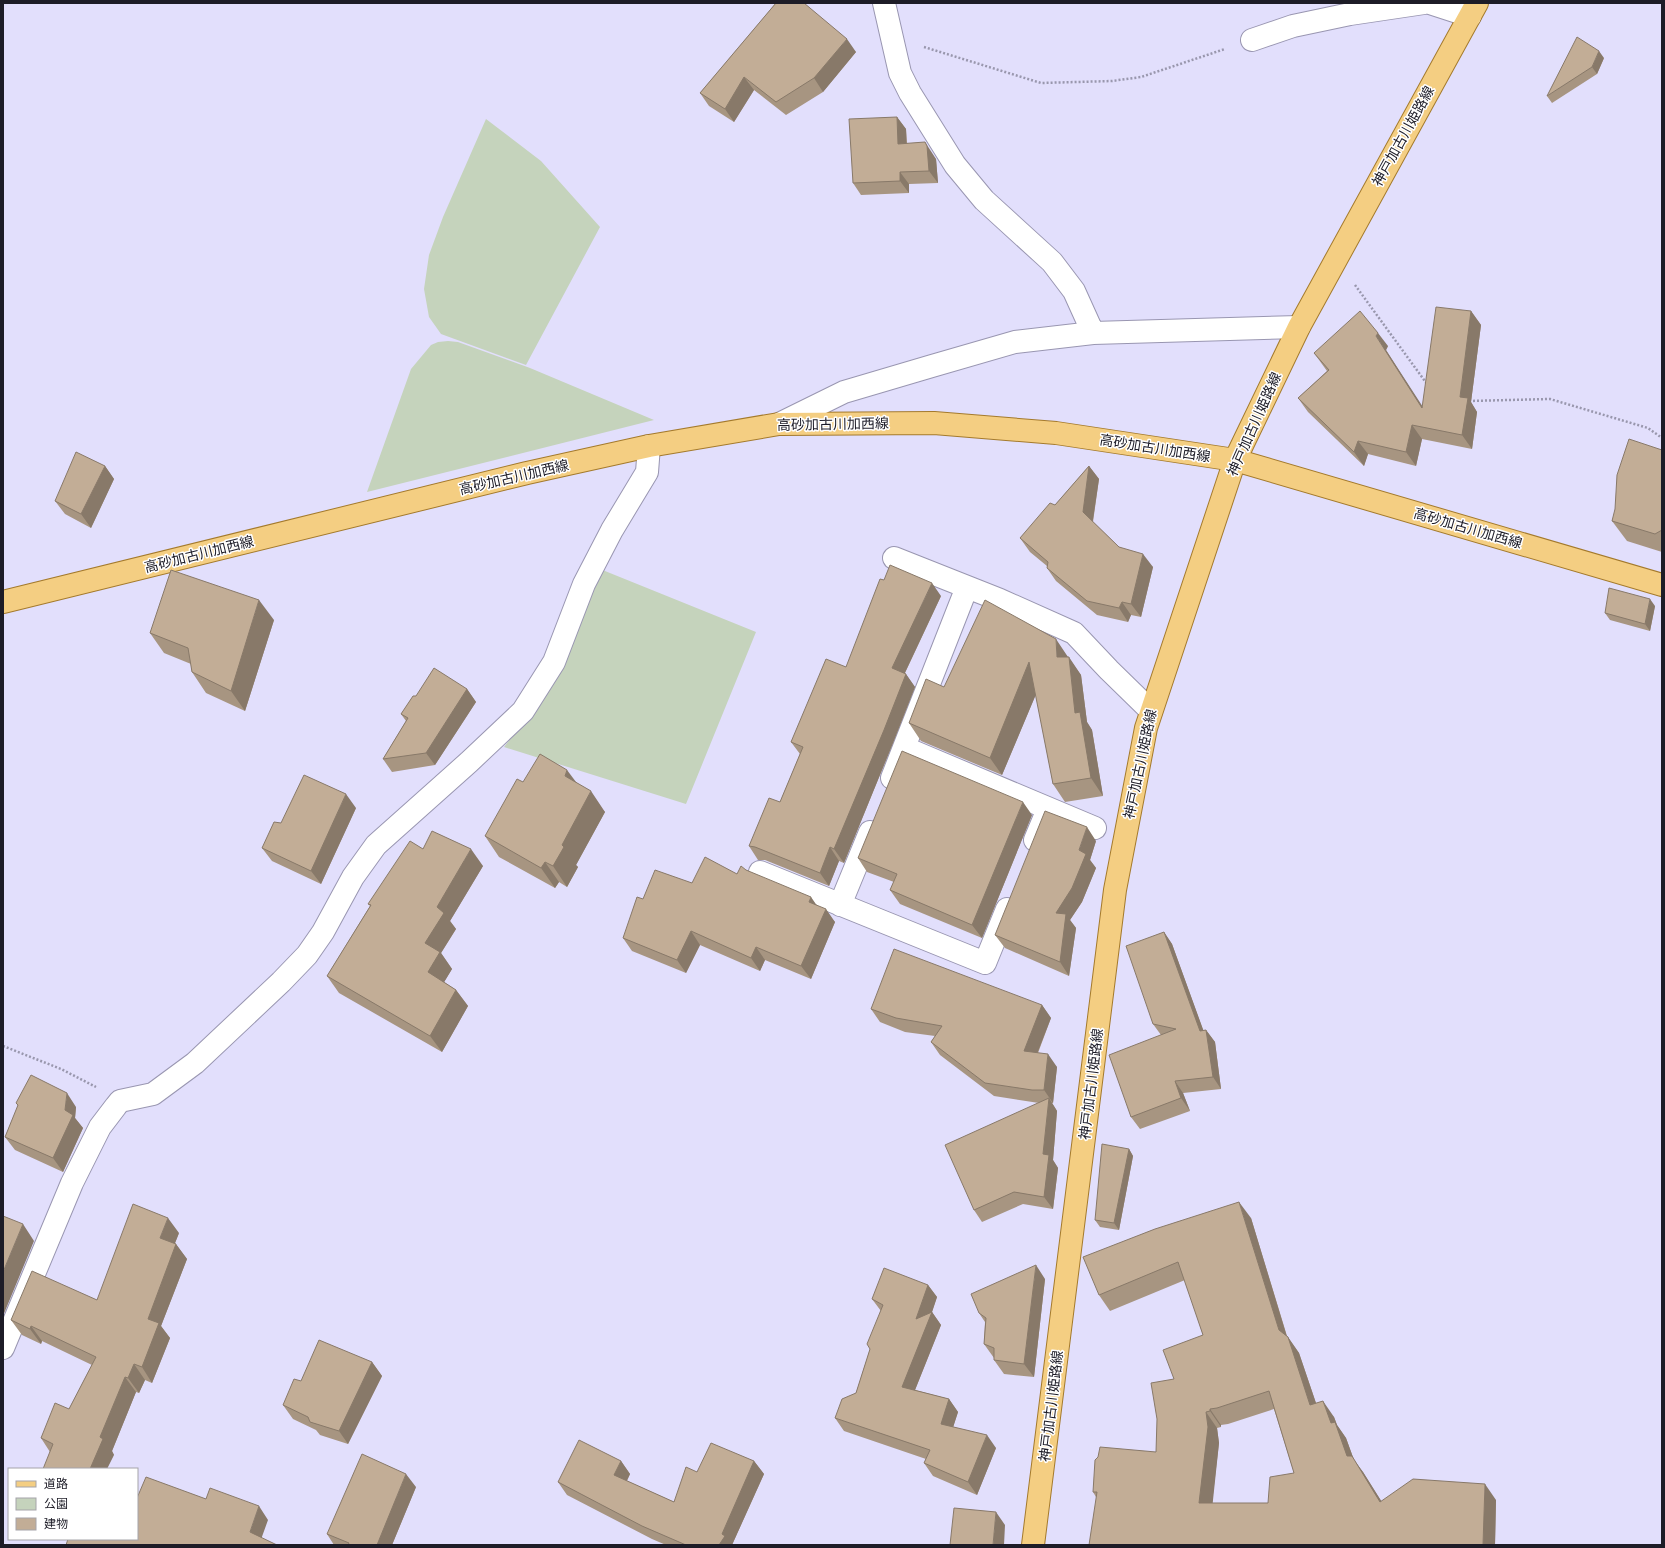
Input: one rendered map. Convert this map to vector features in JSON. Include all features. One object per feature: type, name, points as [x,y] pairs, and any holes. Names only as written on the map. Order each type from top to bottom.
[{"type":"main road","name":"神戸加古川姫路線","points":[[1033,1545],[1115,890],[1146,728],[1235,460],[1299,327],[1473,10]]},
{"type":"main road","name":"高砂加古川加西線","points":[[3,602],[520,475],[649,446],[779,424],[934,423],[1056,433],[1235,460],[1662,585]]},
{"type":"street","points":[[1252,40],[1293,26],[1350,14],[1424,3]]},
{"type":"street","points":[[1430,3],[1473,10]]},
{"type":"street","points":[[886,14],[900,73],[910,93],[955,165],[984,200],[1052,262],[1074,291],[1093,333]]},
{"type":"street","points":[[779,424],[844,392],[1015,342],[1093,333],[1299,327]]},
{"type":"street","points":[[3,1348],[72,1183],[100,1127],[120,1101],[153,1094],[195,1063],[281,982],[307,955],[323,932],[353,877],[376,845],[469,762],[523,711],[554,662],[584,584],[612,530],[647,472],[649,446]]},
{"type":"street","points":[[894,558],[1000,600],[1074,633],[1151,711]]},
{"type":"street","points":[[840,905],[905,748],[967,588]]},
{"type":"street","points":[[905,748],[1095,828]]},
{"type":"street","points":[[1027,860],[1048,809]]},
{"type":"street","points":[[760,872],[984,963],[1015,889]]},
{"type":"path","points":[[886,14],[908,42],[1041,82],[1112,81],[1141,77],[1252,40]]},
{"type":"path","points":[[1336,259],[1428,385]]},
{"type":"path","points":[[1462,401],[1550,399],[1648,428],[1662,438]]},
{"type":"path","points":[[3,1046],[61,1069],[96,1087],[107,1095],[116,1106]]},
{"type":"green space","points":[[486,119],[541,161],[600,227],[526,365],[441,334],[429,317],[424,289],[429,255],[443,217]]},
{"type":"green space","points":[[438,342],[458,342],[530,368],[654,420],[367,492],[411,369],[431,345]]},
{"type":"green space","points":[[600,569],[756,632],[686,804],[504,747],[538,702]]},
{"type":"building","points":[[776,3],[804,3],[847,39],[814,78],[776,102],[744,77],[725,109],[700,93]]},
{"type":"building","points":[[1577,37],[1599,51],[1592,67],[1547,96]]},
{"type":"building","points":[[897,117],[898,144],[925,142],[927,146],[929,171],[900,172],[900,181],[853,183],[849,119]]},
{"type":"building","points":[[1436,307],[1471,311],[1460,397],[1468,398],[1462,435],[1412,425],[1406,452],[1358,441],[1354,452],[1298,398],[1329,370],[1314,353],[1360,311],[1378,333],[1376,336],[1422,408]]},
{"type":"building","points":[[1629,439],[1662,450],[1662,530],[1655,534],[1612,521],[1615,509],[1617,475]]},
{"type":"building","points":[[76,452],[105,466],[81,514],[55,501]]},
{"type":"building","points":[[1089,466],[1083,512],[1119,547],[1143,554],[1131,604],[1122,602],[1119,608],[1087,601],[1047,568],[1048,562],[1020,538],[1050,503],[1055,505]]},
{"type":"building","points":[[890,565],[932,583],[892,668],[906,674],[834,849],[830,847],[820,873],[749,846],[769,798],[780,802],[803,747],[791,742],[826,659],[846,667],[880,579],[884,580]]},
{"type":"building","points":[[171,570],[259,600],[231,691],[192,672],[188,648],[150,633]]},
{"type":"building","points":[[1609,588],[1650,599],[1645,624],[1605,613]]},
{"type":"building","points":[[985,600],[1056,639],[1057,657],[1069,657],[1075,713],[1080,712],[1091,778],[1053,784],[1029,662],[990,758],[909,723],[926,679],[944,687]]},
{"type":"building","points":[[434,668],[467,689],[426,753],[383,759],[408,718],[401,714],[413,696],[416,696]]},
{"type":"building","points":[[902,751],[1023,802],[972,925],[890,890],[897,874],[858,858]]},
{"type":"building","points":[[540,754],[567,770],[565,776],[591,791],[562,845],[564,847],[553,866],[545,862],[541,868],[485,836],[517,779],[523,782]]},
{"type":"building","points":[[304,775],[346,794],[311,871],[262,848],[274,822],[281,823]]},
{"type":"building","points":[[1045,811],[1087,827],[1079,850],[1086,854],[1072,888],[1056,913],[1066,914],[1060,962],[995,935]]},
{"type":"building","points":[[432,831],[471,849],[437,907],[444,913],[425,943],[440,952],[428,972],[456,990],[430,1036],[327,976],[371,905],[368,904],[410,841],[423,849]]},
{"type":"building","points":[[705,857],[737,874],[741,866],[746,870],[811,897],[809,902],[826,909],[801,966],[756,947],[751,958],[691,931],[677,960],[623,938],[637,897],[643,899],[655,870],[692,883]]},
{"type":"building","points":[[1164,932],[1200,1031],[1206,1030],[1213,1077],[1175,1081],[1181,1098],[1131,1117],[1109,1055],[1176,1029],[1153,1024],[1126,946]]},
{"type":"building","points":[[894,949],[1042,1005],[1024,1051],[1048,1054],[1044,1090],[1032,1090],[985,1083],[931,1042],[942,1026],[896,1018],[871,1009]]},
{"type":"building","points":[[31,1075],[67,1093],[65,1110],[73,1115],[53,1158],[5,1137],[18,1105],[16,1103]]},
{"type":"building","points":[[1049,1098],[1043,1154],[1049,1155],[1044,1197],[1014,1192],[974,1210],[945,1145]]},
{"type":"building","points":[[1102,1144],[1129,1149],[1114,1223],[1095,1220]]},
{"type":"building","points":[[1239,1202],[1279,1330],[1288,1337],[1310,1405],[1323,1401],[1331,1423],[1335,1422],[1347,1456],[1352,1456],[1380,1502],[1413,1479],[1485,1484],[1483,1545],[1089,1545],[1097,1492],[1093,1492],[1095,1460],[1098,1457],[1100,1447],[1156,1452],[1157,1419],[1151,1383],[1174,1379],[1163,1350],[1203,1335],[1178,1262],[1099,1295],[1083,1257],[1155,1229]],"holes":[[[1269,1391],[1294,1473],[1270,1477],[1268,1503],[1199,1503],[1208,1427],[1206,1412],[1210,1411],[1210,1409]]]},
{"type":"building","points":[[133,1204],[168,1218],[160,1238],[176,1244],[148,1319],[159,1323],[142,1367],[134,1364],[128,1378],[125,1377],[100,1437],[103,1439],[90,1468],[43,1468],[53,1444],[41,1438],[55,1403],[69,1409],[96,1357],[31,1326],[30,1329],[11,1320],[32,1271],[97,1300]]},
{"type":"building","points":[[3,1216],[23,1224],[3,1272]]},
{"type":"building","points":[[1036,1265],[1024,1364],[994,1360],[994,1348],[984,1344],[986,1318],[979,1313],[971,1294]]},
{"type":"building","points":[[884,1268],[928,1285],[916,1319],[932,1312],[902,1387],[949,1399],[941,1424],[987,1435],[968,1482],[924,1463],[930,1450],[835,1418],[842,1399],[856,1393],[870,1349],[867,1344],[883,1305],[872,1299]]},
{"type":"building","points":[[319,1340],[372,1362],[339,1431],[310,1422],[308,1417],[283,1405],[294,1379],[301,1381]]},
{"type":"building","points":[[579,1440],[621,1461],[614,1475],[674,1502],[686,1467],[697,1472],[711,1443],[754,1461],[722,1534],[725,1536],[719,1545],[686,1545],[642,1526],[558,1482]]},
{"type":"building","points":[[362,1454],[406,1474],[377,1545],[348,1545],[349,1543],[327,1534]]},
{"type":"building","points":[[146,1477],[206,1499],[210,1488],[259,1506],[250,1532],[277,1545],[66,1545],[68,1540],[138,1540],[138,1496]]},
{"type":"building","points":[[954,1508],[996,1512],[993,1545],[950,1545]]}]
